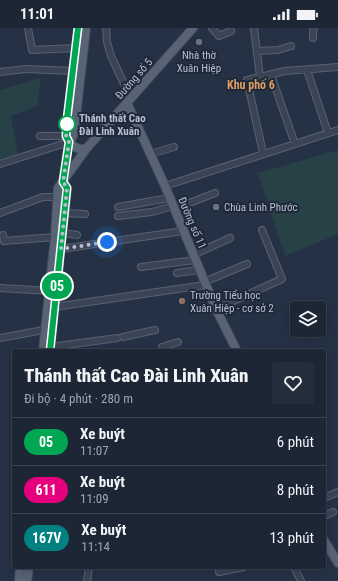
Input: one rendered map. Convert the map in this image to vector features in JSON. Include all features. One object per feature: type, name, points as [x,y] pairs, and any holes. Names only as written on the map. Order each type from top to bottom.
[{"type":"main road","points":[[51,349],[49,329],[49,290],[55,237],[57,197],[58,188],[63,182],[78,28]]},
{"type":"main road","points":[[68,139],[74,134],[86,28]]},
{"type":"main road","name":"Đường số 5","points":[[63,182],[86,149],[193,28]]},
{"type":"main road","name":"Đường số 11","points":[[129,101],[199,270],[216,309],[237,349]]},
{"type":"main road","points":[[68,139],[76,148],[86,149]]},
{"type":"main road","points":[[44,349],[54,307],[63,233],[67,188],[63,182]]},
{"type":"main road","points":[[326,543],[338,563]]},
{"type":"main road","points":[[19,581],[20,569]]},
{"type":"main road","points":[[27,581],[29,569]]},
{"type":"street","points":[[28,28],[32,50],[76,48]]},
{"type":"street","points":[[106,28],[106,42],[129,101]]},
{"type":"street","points":[[212,28],[219,36],[231,31]]},
{"type":"street","points":[[254,28],[260,77]]},
{"type":"street","points":[[313,38],[312,32],[314,28]]},
{"type":"street","points":[[257,51],[278,50],[291,46]]},
{"type":"street","points":[[263,153],[247,80],[285,71],[338,67]]},
{"type":"street","points":[[0,72],[26,69],[73,71]]},
{"type":"street","points":[[307,70],[328,133]]},
{"type":"street","points":[[271,75],[295,144]]},
{"type":"street","points":[[164,186],[338,130]]},
{"type":"street","points":[[40,136],[68,139]]},
{"type":"street","points":[[0,164],[68,139]]},
{"type":"street","points":[[150,154],[174,147]]},
{"type":"street","points":[[118,216],[174,208],[215,193]]},
{"type":"street","points":[[0,213],[43,197],[57,197]]},
{"type":"street","points":[[118,207],[169,198]]},
{"type":"street","points":[[64,213],[85,214]]},
{"type":"street","points":[[216,309],[282,279],[262,230]]},
{"type":"street","points":[[61,249],[183,231]]},
{"type":"street","points":[[63,233],[77,235]]},
{"type":"street","points":[[2,240],[55,237]]},
{"type":"street","points":[[141,267],[194,258],[230,238]]},
{"type":"street","points":[[54,307],[205,283],[247,264]]},
{"type":"street","points":[[177,273],[199,270]]},
{"type":"street","points":[[0,288],[49,290]]},
{"type":"street","points":[[0,338],[49,329]]},
{"type":"street","points":[[51,349],[98,342],[156,330]]},
{"type":"street","points":[[163,349],[162,347],[178,342]]},
{"type":"street","points":[[326,497],[338,492]]},
{"type":"street","points":[[326,515],[333,512]]},
{"type":"street","points":[[87,581],[89,569]]},
{"type":"street","points":[[219,572],[234,569]]},
{"type":"street","points":[[295,569],[298,580]]},
{"type":"green space","points":[[41,78],[37,106],[11,116],[18,155],[0,161],[0,90]]},
{"type":"green space","points":[[338,150],[338,234],[285,256],[258,173]]},
{"type":"bus line","name":"05","points":[[50,349],[67,188],[63,182],[69,142],[66,136],[67,119],[78,28]]},
{"type":"place","name":"Nhà thờ Xuân Hiệp","points":[[199,42]]},
{"type":"place","name":"Thánh thất Cao Đài Linh Xuân","points":[[67,124]]},
{"type":"place","name":"Chùa Linh Phước","points":[[216,207]]},
{"type":"place","name":"Trường Tiểu học Xuân Hiệp - cơ sở 2","points":[[182,301]]},
{"type":"district","name":"Khu phố 6","points":[[251,85]]},
{"type":"route","points":[[67,124],[67,119],[66,136],[69,142],[63,182],[67,188],[61,249],[107,242]]}]
